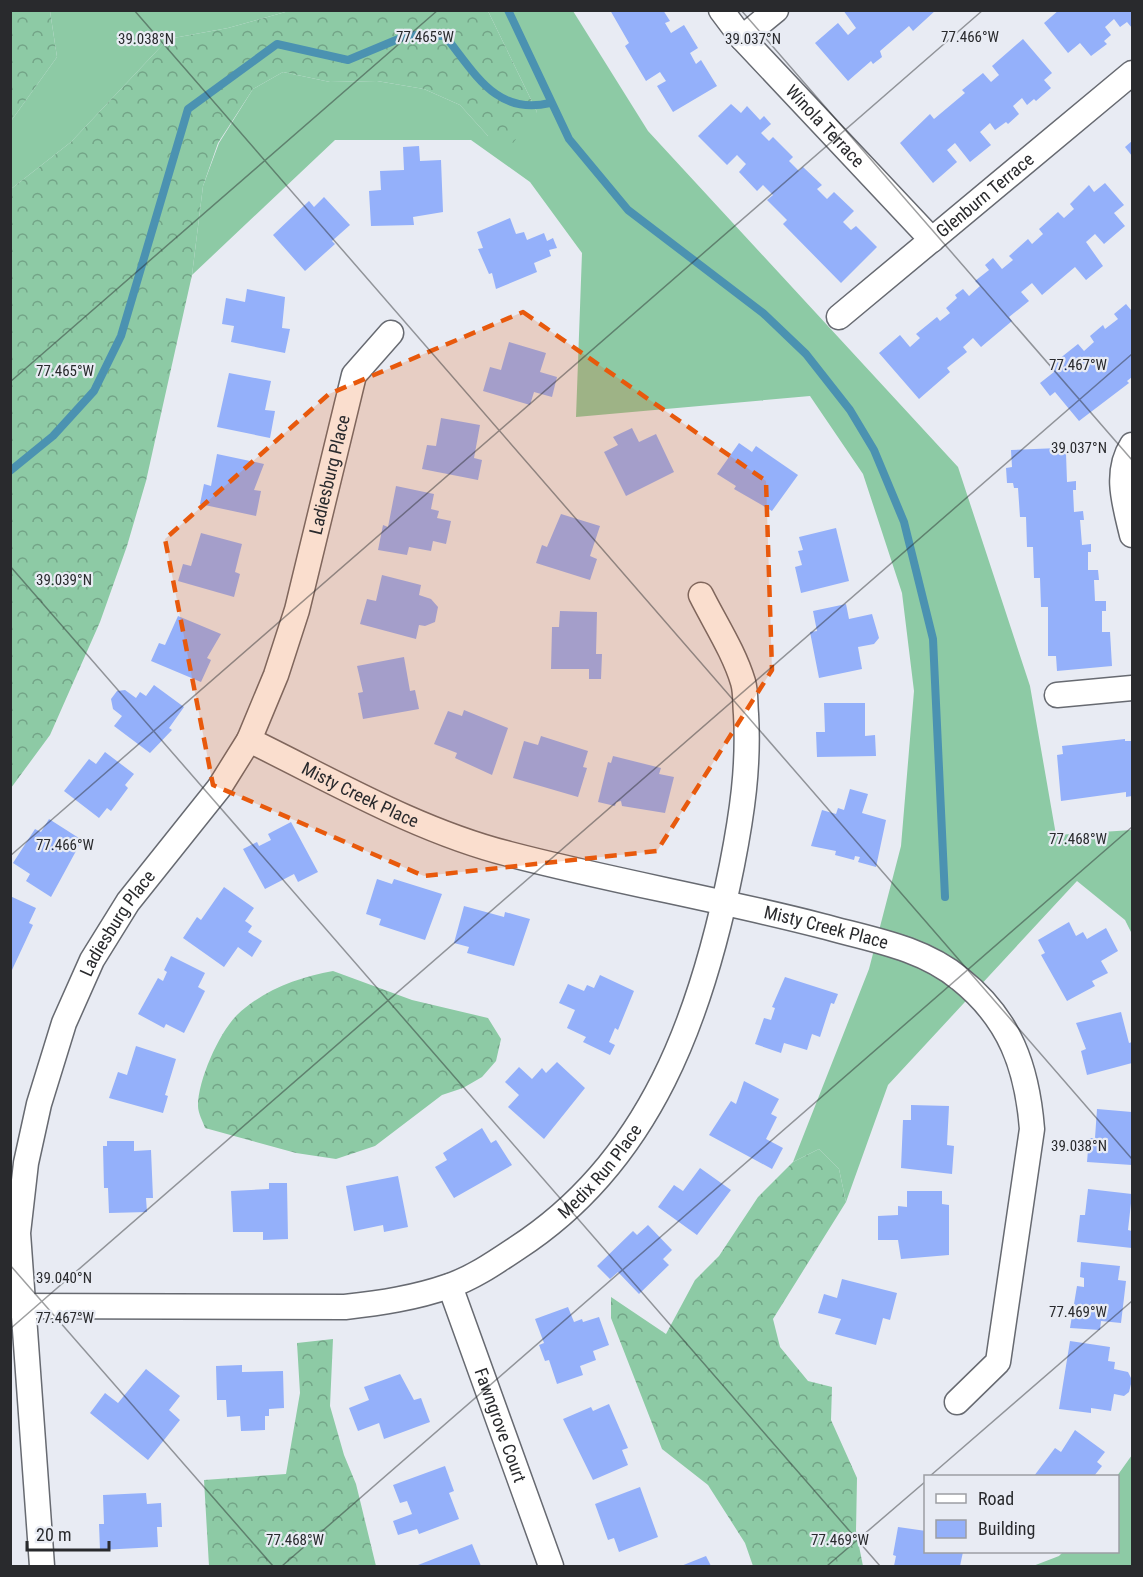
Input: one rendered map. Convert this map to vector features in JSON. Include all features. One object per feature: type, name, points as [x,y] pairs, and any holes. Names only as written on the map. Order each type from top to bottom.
[{"type":"street","name":"Winola Terrace","points":[[721,10],[742,38],[932,240]]},
{"type":"street","points":[[742,38],[776,10]]},
{"type":"street","name":"Glenburn Terrace","points":[[840,317],[1132,73]]},
{"type":"street","name":"Ladiesburg Place","points":[[42,1566],[17,1306],[18,1233],[27,1163],[39,1104],[64,1023],[92,960],[128,902],[219,788],[249,740],[276,675],[297,610],[354,375],[391,333]]},
{"type":"street","points":[[1132,445],[1122,471],[1122,493],[1132,535]]},
{"type":"street","name":"Medix Run Place","points":[[17,1306],[345,1307],[395,1301],[450,1286],[494,1263],[537,1235],[575,1202],[625,1146],[653,1105],[676,1059],[696,1005],[725,901],[745,797],[748,748],[743,683],[701,595]]},
{"type":"street","points":[[1057,695],[1132,688]]},
{"type":"street","name":"Misty Creek Place","points":[[249,740],[436,830],[507,854],[725,901],[896,946],[929,959],[959,978],[986,1002],[1005,1029],[1021,1061],[1029,1092],[1032,1129],[998,1362],[957,1402]]},
{"type":"street","name":"Fawngrove Court","points":[[450,1286],[551,1566]]},
{"type":"highlighted area","points":[[523,312],[766,481],[772,670],[657,851],[424,876],[213,785],[165,539],[329,394]]},
{"type":"green space","points":[[11,10],[50,11],[57,57],[11,121]]},
{"type":"green space","points":[[50,11],[289,11],[228,28],[168,39],[71,142],[11,189],[11,121],[57,57]]},
{"type":"green space","points":[[289,11],[488,11],[537,112],[513,143],[488,136],[460,105],[424,89],[377,81],[330,82],[283,72],[253,89],[218,143],[203,186],[192,275],[146,481],[127,546],[100,622],[50,735],[11,788],[11,189],[71,142],[168,39],[228,28]]},
{"type":"green space","points":[[488,11],[573,11],[648,131],[958,467],[1030,686],[1056,835],[1132,830],[1132,934],[1125,920],[1077,881],[888,1085],[846,1202],[839,1169],[819,1149],[793,1162],[869,969],[901,846],[914,691],[902,593],[863,474],[810,396],[576,417],[582,253],[530,182],[471,140],[335,140],[192,275],[203,186],[219,143],[253,89],[283,72],[330,82],[377,81],[424,89],[460,105],[488,136],[537,112]]},
{"type":"green space","points":[[333,971],[412,1000],[488,1018],[501,1039],[496,1061],[482,1077],[463,1088],[442,1095],[375,1146],[336,1159],[296,1153],[205,1128],[198,1106],[199,1095],[211,1058],[230,1023],[258,998],[295,981]]},
{"type":"green space","points":[[819,1149],[839,1169],[846,1202],[773,1319],[780,1347],[808,1381],[832,1387],[831,1420],[857,1478],[856,1531],[863,1566],[753,1566],[745,1543],[708,1485],[662,1449],[611,1318],[611,1297],[666,1334],[695,1280],[719,1256],[758,1197],[793,1162]]},
{"type":"green space","points":[[333,1339],[330,1406],[344,1455],[356,1484],[376,1566],[209,1566],[204,1480],[286,1474],[300,1393],[297,1343]]},
{"type":"green space","points":[[1132,1455],[1132,1566],[1033,1566],[1062,1553],[1119,1553],[1118,1475]]},
{"type":"building","points":[[610,10],[663,10],[670,21],[665,23],[671,33],[684,25],[698,48],[690,53],[696,64],[701,60],[717,86],[673,112],[657,86],[666,81],[660,72],[646,81],[625,46],[629,43]]},
{"type":"building","points":[[843,10],[936,10],[913,31],[909,26],[880,51],[882,57],[873,64],[871,61],[848,81],[815,43],[838,23],[848,35],[856,28]]},
{"type":"building","points":[[1059,10],[1132,10],[1132,28],[1127,22],[1120,27],[1114,19],[1105,27],[1111,35],[1104,41],[1107,44],[1091,56],[1080,43],[1068,53],[1044,23]]},
{"type":"building","points":[[1023,39],[1052,73],[1044,80],[1051,88],[1036,101],[1034,99],[1027,105],[1022,98],[1013,106],[1019,114],[1008,124],[1006,122],[995,130],[990,123],[980,132],[991,145],[970,162],[955,143],[947,150],[957,162],[933,183],[900,143],[930,114],[934,119],[965,93],[962,90],[983,73],[991,82],[999,75],[992,66]]},
{"type":"building","points":[[731,104],[741,113],[747,106],[760,120],[764,116],[771,124],[761,133],[769,141],[773,137],[793,157],[789,161],[799,171],[803,167],[822,185],[817,189],[827,199],[834,192],[854,211],[843,222],[851,230],[856,226],[877,247],[841,283],[783,224],[787,220],[767,200],[773,195],[763,185],[757,191],[739,172],[746,164],[737,155],[727,165],[698,136]]},
{"type":"building","points":[[1132,141],[1132,156],[1125,147]]},
{"type":"building","points":[[419,146],[420,161],[441,160],[443,212],[413,217],[414,225],[371,226],[369,191],[381,190],[380,171],[404,170],[403,147]]},
{"type":"building","points":[[1105,183],[1124,205],[1114,213],[1125,226],[1104,244],[1095,234],[1086,242],[1103,266],[1086,280],[1075,267],[1042,295],[1032,283],[1021,292],[1029,301],[1009,317],[1012,321],[981,347],[973,338],[963,347],[967,352],[947,368],[950,372],[919,399],[879,353],[900,335],[910,347],[920,338],[916,334],[937,317],[940,321],[950,313],[946,308],[957,298],[955,295],[963,289],[969,296],[980,286],[975,281],[989,270],[985,265],[993,258],[1002,269],[1013,260],[1009,256],[1028,239],[1032,244],[1043,234],[1039,229],[1058,212],[1064,218],[1074,209],[1070,204],[1089,185],[1094,192]]},
{"type":"building","points":[[324,197],[350,225],[332,241],[335,244],[305,271],[273,235],[309,201],[314,207]]},
{"type":"building","points":[[510,218],[516,234],[524,232],[527,240],[544,233],[547,241],[553,238],[557,248],[549,250],[551,256],[534,263],[537,272],[496,289],[492,273],[489,274],[478,249],[483,248],[477,232]]},
{"type":"building","points":[[247,289],[285,297],[282,328],[290,329],[285,353],[231,342],[234,326],[222,324],[226,298],[245,302]]},
{"type":"building","points":[[1126,304],[1132,309],[1132,377],[1127,381],[1129,383],[1079,421],[1055,392],[1050,396],[1040,383],[1054,372],[1049,367],[1078,344],[1084,351],[1094,342],[1090,336],[1103,325],[1105,329],[1118,319],[1114,314]]},
{"type":"building","points":[[509,342],[546,353],[540,372],[557,377],[552,397],[534,392],[530,405],[483,391],[490,367],[501,370]]},
{"type":"building","points":[[229,373],[271,381],[265,410],[275,411],[270,438],[217,427]]},
{"type":"building","points":[[441,418],[480,425],[474,458],[482,460],[478,480],[422,469],[427,445],[436,446]]},
{"type":"building","points":[[632,428],[639,442],[656,434],[674,472],[626,496],[604,452],[618,445],[613,437]]},
{"type":"building","points":[[739,443],[752,452],[756,446],[798,475],[772,511],[734,489],[736,486],[717,474]]},
{"type":"building","points":[[1059,448],[1060,453],[1066,453],[1067,482],[1076,481],[1076,490],[1073,490],[1074,512],[1083,511],[1084,520],[1080,520],[1082,545],[1091,544],[1091,552],[1088,552],[1088,570],[1098,570],[1099,580],[1094,580],[1095,601],[1106,601],[1106,611],[1102,611],[1102,632],[1110,632],[1112,666],[1057,671],[1056,656],[1048,656],[1048,607],[1041,607],[1040,578],[1034,578],[1033,547],[1027,547],[1026,517],[1020,517],[1018,488],[1014,488],[1013,483],[1007,483],[1006,468],[1012,467],[1011,450]]},
{"type":"building","points":[[217,454],[264,464],[254,490],[261,491],[256,516],[200,504],[204,484],[211,486]]},
{"type":"building","points":[[396,486],[434,494],[431,509],[439,511],[437,518],[451,521],[446,544],[433,541],[431,551],[409,547],[407,555],[378,550],[383,525],[388,527]]},
{"type":"building","points":[[561,514],[600,526],[590,556],[597,559],[590,580],[536,563],[542,545],[547,547]]},
{"type":"building","points":[[836,528],[849,581],[801,593],[795,567],[802,565],[798,551],[803,550],[799,537]]},
{"type":"building","points":[[201,533],[242,544],[235,572],[240,574],[234,597],[178,581],[183,564],[191,566]]},
{"type":"building","points":[[382,575],[421,585],[419,595],[431,599],[438,607],[435,622],[425,626],[419,625],[416,639],[360,624],[367,599],[376,601]]},
{"type":"building","points":[[846,604],[849,619],[872,614],[879,638],[874,644],[858,647],[862,669],[819,678],[810,632],[817,631],[813,611]]},
{"type":"building","points":[[560,611],[597,612],[596,654],[602,654],[601,679],[589,679],[589,669],[551,669],[552,627],[559,627]]},
{"type":"building","points":[[178,616],[221,634],[207,658],[211,660],[201,682],[151,661],[159,643],[165,645]]},
{"type":"building","points":[[404,657],[410,691],[415,690],[419,709],[363,719],[358,693],[363,692],[357,666]]},
{"type":"building","points":[[154,685],[184,707],[169,728],[172,730],[150,753],[114,726],[122,716],[113,709],[111,699],[117,691],[125,690],[136,698],[140,692],[146,696]]},
{"type":"building","points":[[824,703],[865,703],[865,736],[875,735],[876,756],[817,757],[816,732],[825,732]]},
{"type":"building","points":[[464,710],[508,728],[492,775],[455,758],[457,753],[434,744],[448,711],[462,716]]},
{"type":"building","points":[[541,736],[588,751],[583,767],[587,768],[578,797],[513,778],[524,741],[538,745]]},
{"type":"building","points":[[1125,739],[1125,741],[1132,741],[1132,796],[1126,797],[1126,792],[1061,801],[1057,755],[1063,754],[1062,746]]},
{"type":"building","points":[[105,752],[134,774],[125,785],[128,788],[111,811],[107,808],[99,818],[64,791],[89,759],[96,764]]},
{"type":"building","points":[[613,756],[661,768],[659,774],[674,777],[665,813],[622,806],[621,801],[616,802],[615,806],[598,802],[608,762],[611,763]]},
{"type":"building","points":[[850,789],[868,794],[862,813],[886,820],[876,867],[858,862],[860,857],[855,856],[854,860],[835,855],[836,851],[811,846],[822,810],[836,814],[838,808],[844,810]]},
{"type":"building","points":[[49,819],[82,840],[51,897],[26,881],[30,874],[13,863],[35,829],[41,832]]},
{"type":"building","points":[[291,822],[318,872],[298,882],[294,874],[265,889],[243,849],[257,842],[259,846],[271,840],[268,834]]},
{"type":"building","points":[[377,879],[392,884],[394,879],[442,894],[425,940],[379,925],[381,919],[366,914]]},
{"type":"building","points":[[224,887],[254,908],[245,921],[252,926],[248,932],[262,941],[252,957],[238,947],[224,967],[183,938],[197,917],[201,920]]},
{"type":"building","points":[[10,896],[36,908],[29,923],[33,925],[12,970]]},
{"type":"building","points":[[464,906],[504,917],[505,912],[530,919],[514,966],[467,953],[469,947],[454,943]]},
{"type":"building","points":[[1069,922],[1076,936],[1083,932],[1087,939],[1106,928],[1118,951],[1101,961],[1108,973],[1092,981],[1095,986],[1067,1001],[1041,955],[1045,953],[1038,940]]},
{"type":"building","points":[[171,956],[205,973],[198,987],[205,991],[184,1033],[166,1024],[164,1028],[138,1014],[158,978],[163,981],[167,972],[164,970]]},
{"type":"building","points":[[600,975],[634,991],[618,1030],[615,1028],[609,1042],[615,1045],[610,1055],[583,1042],[586,1037],[567,1028],[575,1010],[559,1003],[568,984],[584,991],[587,985],[594,988]]},
{"type":"building","points":[[785,977],[838,994],[834,1004],[831,1003],[820,1037],[812,1034],[807,1050],[784,1043],[781,1053],[755,1044],[764,1018],[771,1020],[775,1008],[772,1007]]},
{"type":"building","points":[[1121,1012],[1129,1043],[1132,1042],[1132,1063],[1087,1075],[1081,1051],[1086,1049],[1076,1023]]},
{"type":"building","points":[[136,1046],[176,1059],[165,1095],[168,1096],[163,1113],[109,1098],[118,1072],[127,1075]]},
{"type":"building","points":[[557,1062],[585,1088],[544,1139],[508,1107],[519,1095],[505,1082],[519,1067],[532,1079],[542,1068],[546,1073]]},
{"type":"building","points":[[744,1081],[779,1099],[771,1114],[777,1117],[766,1139],[783,1148],[772,1169],[709,1135],[731,1101],[736,1104]]},
{"type":"building","points":[[911,1105],[949,1106],[947,1145],[954,1146],[952,1174],[901,1168],[903,1120],[911,1120]]},
{"type":"building","points":[[1097,1109],[1132,1112],[1132,1165],[1087,1162],[1089,1138],[1095,1138]]},
{"type":"building","points":[[482,1128],[491,1143],[496,1140],[512,1165],[454,1198],[435,1167],[447,1160],[443,1153]]},
{"type":"building","points":[[107,1141],[134,1141],[134,1151],[151,1150],[153,1198],[146,1198],[147,1212],[109,1213],[108,1188],[104,1188],[103,1146],[107,1146]]},
{"type":"building","points":[[700,1168],[731,1190],[697,1235],[658,1207],[674,1185],[683,1191]]},
{"type":"building","points":[[398,1176],[408,1227],[384,1232],[383,1225],[354,1231],[346,1186]]},
{"type":"building","points":[[269,1183],[287,1183],[288,1239],[263,1240],[263,1232],[233,1232],[231,1191],[269,1189]]},
{"type":"building","points":[[1088,1189],[1132,1194],[1128,1230],[1132,1231],[1132,1248],[1077,1242],[1080,1215],[1085,1215]]},
{"type":"building","points":[[907,1191],[942,1191],[942,1204],[949,1205],[949,1255],[901,1259],[898,1240],[878,1240],[878,1216],[898,1215],[898,1206],[907,1207]]},
{"type":"building","points":[[648,1225],[672,1250],[663,1259],[669,1265],[639,1294],[618,1272],[610,1279],[597,1266],[633,1231],[637,1235]]},
{"type":"building","points":[[1081,1262],[1120,1266],[1118,1280],[1126,1281],[1121,1323],[1101,1321],[1100,1330],[1070,1328],[1077,1286],[1084,1287],[1084,1278],[1080,1277]]},
{"type":"building","points":[[842,1279],[897,1293],[890,1320],[883,1318],[876,1345],[835,1334],[841,1319],[818,1313],[824,1294],[837,1298]]},
{"type":"building","points":[[568,1307],[574,1322],[599,1317],[609,1345],[593,1351],[596,1360],[580,1366],[583,1375],[557,1384],[549,1360],[545,1361],[539,1345],[544,1343],[535,1319]]},
{"type":"building","points":[[1070,1341],[1110,1347],[1108,1361],[1115,1362],[1114,1369],[1128,1372],[1132,1380],[1129,1392],[1124,1396],[1114,1394],[1111,1411],[1091,1408],[1091,1413],[1059,1409]]},
{"type":"building","points":[[242,1365],[242,1372],[283,1371],[284,1408],[269,1409],[269,1416],[265,1416],[265,1430],[241,1431],[240,1416],[227,1417],[226,1400],[217,1400],[216,1366]]},
{"type":"building","points":[[146,1369],[180,1396],[169,1410],[180,1420],[148,1460],[90,1413],[105,1393],[118,1403]]},
{"type":"building","points":[[400,1374],[414,1400],[421,1398],[430,1422],[384,1439],[379,1423],[358,1431],[349,1408],[369,1400],[364,1387]]},
{"type":"building","points":[[609,1404],[628,1448],[622,1450],[628,1465],[593,1480],[563,1419],[591,1407],[593,1411]]},
{"type":"building","points":[[1075,1430],[1105,1452],[1097,1462],[1102,1466],[1095,1475],[1035,1475],[1055,1448],[1061,1452]]},
{"type":"building","points":[[445,1466],[454,1491],[449,1493],[459,1519],[419,1534],[417,1529],[398,1535],[393,1521],[412,1514],[407,1501],[400,1503],[393,1485]]},
{"type":"building","points":[[640,1487],[658,1537],[619,1552],[614,1538],[608,1540],[595,1504]]},
{"type":"building","points":[[146,1493],[147,1504],[161,1503],[162,1527],[157,1527],[158,1547],[100,1550],[99,1524],[104,1524],[103,1495]]},
{"type":"building","points":[[898,1527],[924,1531],[924,1553],[963,1553],[960,1566],[894,1566],[896,1556],[893,1555]]},
{"type":"building","points":[[472,1544],[481,1566],[418,1565]]},
{"type":"building","points":[[706,1556],[711,1566],[681,1566]]},
{"type":"waterway","points":[[508,10],[569,139],[628,210],[763,313],[806,354],[850,410],[874,450],[904,522],[933,639],[945,897]]},
{"type":"waterway","points":[[10,471],[53,436],[94,391],[121,336],[188,109],[277,44],[348,60],[408,35],[445,36],[477,77],[501,97],[515,103],[531,105],[550,103]]}]
